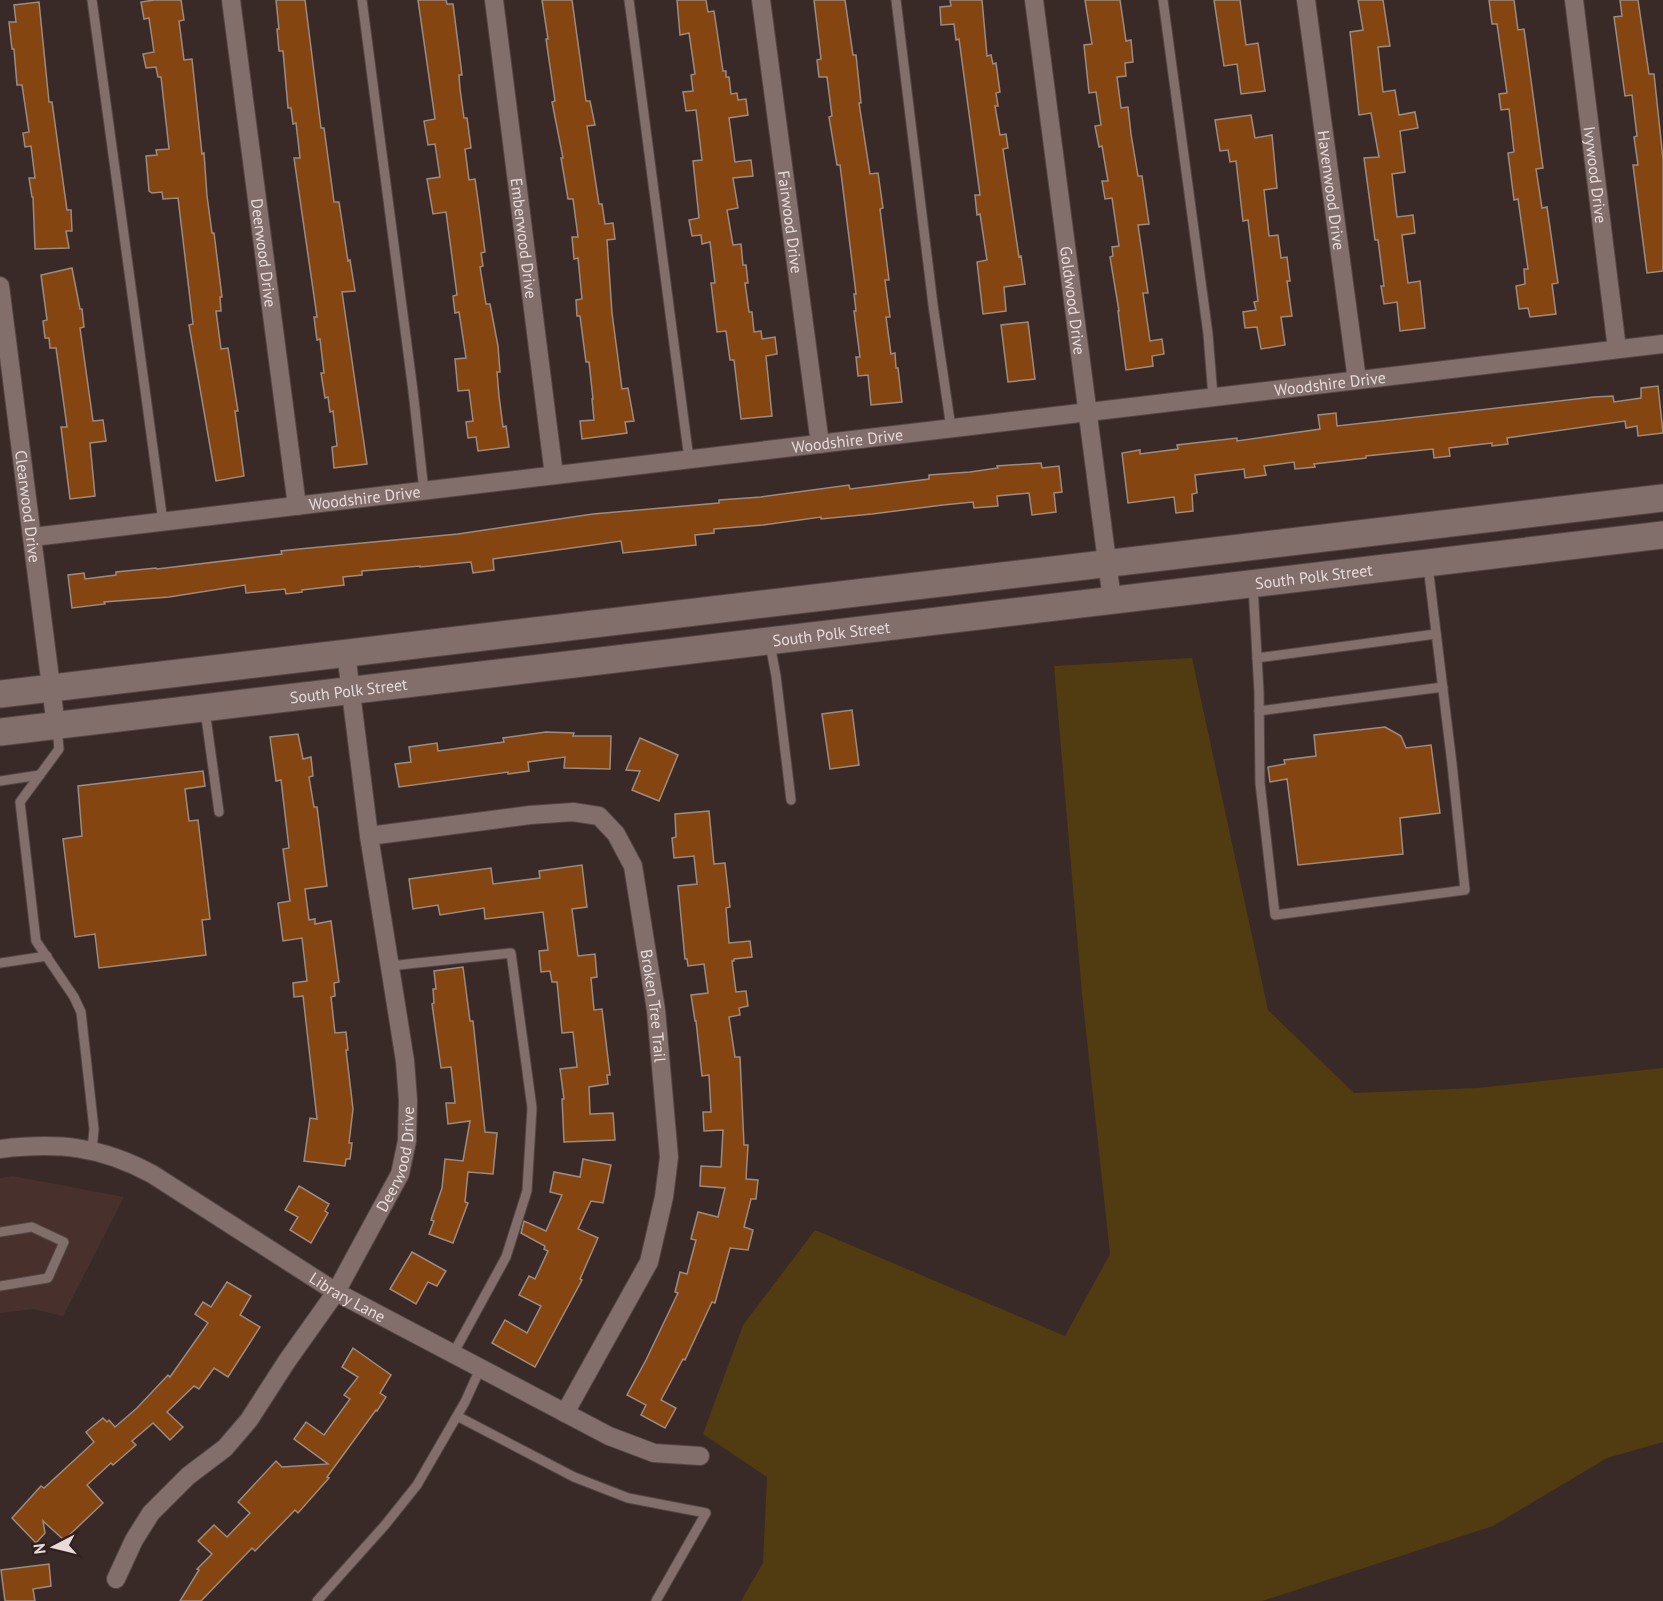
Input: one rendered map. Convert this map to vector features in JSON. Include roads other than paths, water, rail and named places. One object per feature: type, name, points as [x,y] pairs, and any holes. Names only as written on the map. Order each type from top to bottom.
[{"type":"main road","points":[[0,694],[1663,498]]},
{"type":"main road","name":"South Polk Street","points":[[0,732],[1663,535]]},
{"type":"main road","points":[[765,604],[770,641]]},
{"type":"street","name":"Deerwood Drive","points":[[231,0],[297,506]]},
{"type":"street","name":"Emberwood Drive","points":[[494,0],[554,475]]},
{"type":"street","name":"Fairwood Drive","points":[[761,0],[820,444]]},
{"type":"street","name":"Goldwood Drive","points":[[1034,0],[1112,600]]},
{"type":"street","name":"Havenwood Drive","points":[[1306,0],[1356,380]]},
{"type":"street","name":"Ivywood Drive","points":[[1574,0],[1617,350]]},
{"type":"street","name":"Clearwood Drive","points":[[0,286],[56,726]]},
{"type":"street","name":"Woodshire Drive","points":[[33,537],[1663,344]]},
{"type":"street","name":"Deerwood Drive","points":[[116,1579],[134,1540],[151,1513],[188,1476],[225,1448],[249,1420],[336,1292],[400,1174],[407,1141],[408,1100],[405,1061],[369,836],[346,653]]},
{"type":"street","name":"Broken Tree Trail","points":[[369,836],[530,815],[573,812],[599,816],[616,834],[633,866],[656,1010],[669,1157],[664,1197],[649,1262],[565,1413]]},
{"type":"street","name":"Library Lane","points":[[0,1149],[29,1146],[74,1147],[126,1160],[153,1174],[336,1292],[609,1436],[654,1453],[700,1456]]},
{"type":"lane","points":[[92,0],[163,522]]},
{"type":"lane","points":[[362,0],[424,491]]},
{"type":"lane","points":[[629,0],[689,459]]},
{"type":"lane","points":[[896,0],[933,305],[951,428]]},
{"type":"lane","points":[[1163,0],[1208,334],[1213,397]]},
{"type":"lane","points":[[1252,584],[1257,658],[1260,783],[1275,915],[1465,890],[1428,563]]},
{"type":"lane","points":[[1257,658],[1436,634]]},
{"type":"lane","points":[[770,641],[791,800]]},
{"type":"lane","points":[[1259,711],[1443,687]]},
{"type":"lane","points":[[205,708],[219,812]]},
{"type":"lane","points":[[56,726],[58,749],[20,802],[36,941],[74,997],[81,1012],[94,1129],[92,1150]]},
{"type":"lane","points":[[0,781],[40,775]]},
{"type":"lane","points":[[389,966],[511,953],[532,1108],[527,1191],[506,1257],[453,1354]]},
{"type":"lane","points":[[0,963],[47,956]]},
{"type":"lane","points":[[0,1232],[32,1227],[64,1242],[48,1278],[0,1286]]},
{"type":"lane","points":[[317,1601],[385,1526],[417,1485],[457,1416],[480,1369]]},
{"type":"lane","points":[[457,1416],[574,1477],[628,1498],[706,1513],[656,1601]]}]
